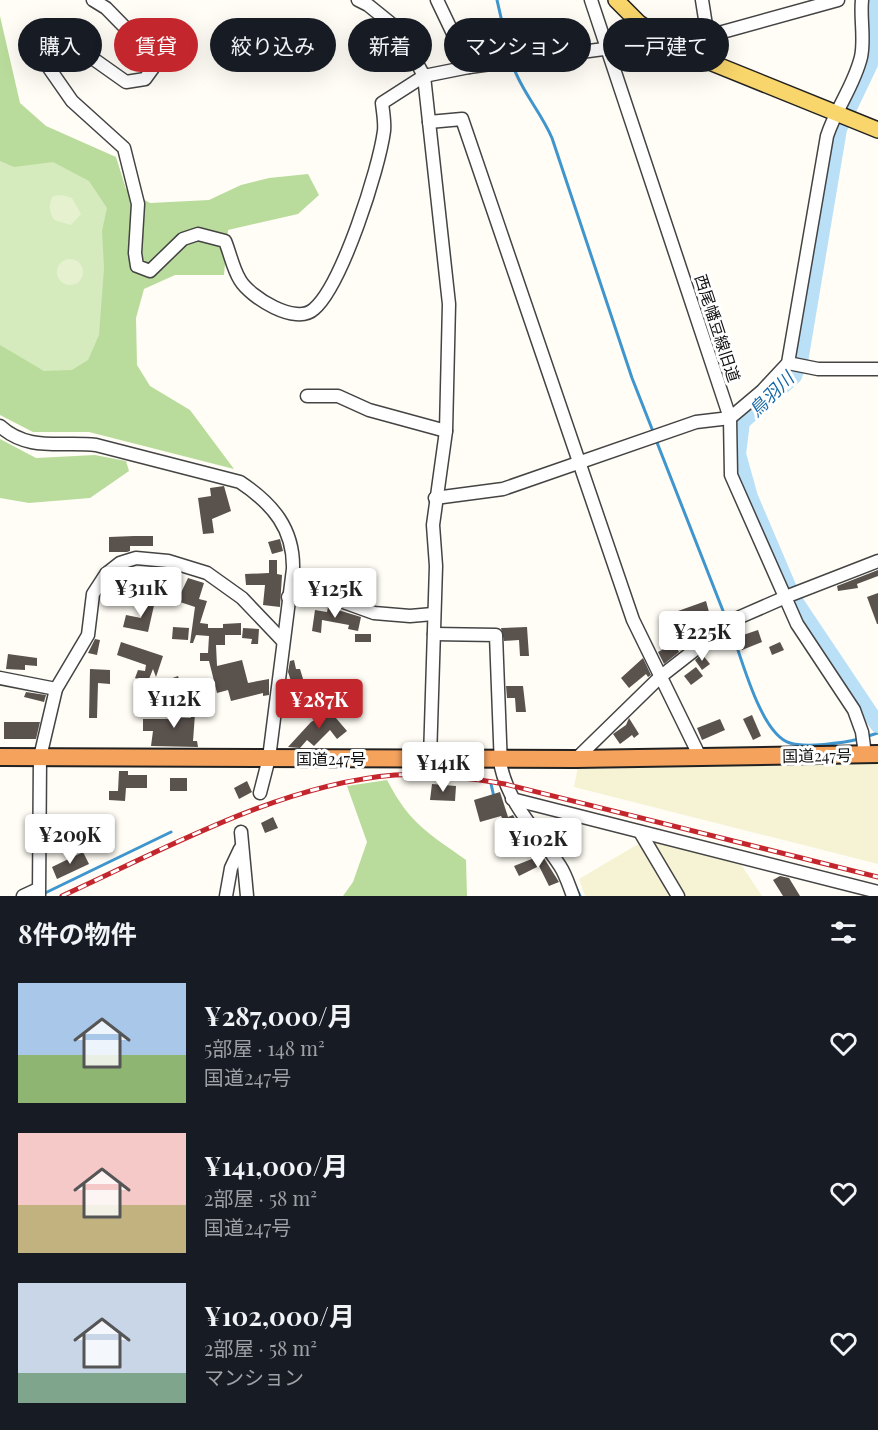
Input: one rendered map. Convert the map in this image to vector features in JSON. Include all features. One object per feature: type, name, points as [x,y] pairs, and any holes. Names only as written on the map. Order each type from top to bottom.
[{"type":"highway","name":"国道247号","points":[[0,757],[576,759],[700,757],[867,746]]},
{"type":"main road","points":[[616,0],[636,18]]},
{"type":"main road","points":[[729,70],[878,130]]},
{"type":"street","points":[[93,0],[106,8],[150,53],[153,68],[145,79],[126,82],[78,48],[61,48],[49,56],[49,68],[72,101],[124,148],[138,204],[135,253],[137,266],[150,271],[183,239],[198,234],[225,241],[240,281],[274,308],[294,315],[313,311],[328,292],[364,209],[384,129],[382,103],[424,76],[444,72]]},
{"type":"street","points":[[358,0],[368,5],[399,30],[424,76],[449,304],[446,431],[435,498],[430,758]]},
{"type":"street","points":[[436,0],[445,18]]},
{"type":"street","name":"西尾幡豆線旧道","points":[[591,0],[603,35]]},
{"type":"street","points":[[702,0],[705,18]]},
{"type":"street","points":[[729,32],[838,0]]},
{"type":"street","points":[[435,498],[503,489],[696,422],[730,418],[762,391],[788,363],[827,136],[834,113],[855,78],[862,54],[862,0]]},
{"type":"street","name":"西尾幡豆線旧道","points":[[615,72],[730,418],[728,447],[731,475],[789,595],[797,624],[854,710],[867,746]]},
{"type":"street","points":[[429,122],[462,119],[577,462],[633,620],[700,757]]},
{"type":"street","points":[[788,363],[818,369],[878,369]]},
{"type":"street","points":[[307,396],[338,396],[369,410],[446,431]]},
{"type":"street","points":[[0,426],[32,444],[96,445],[240,482],[259,495],[283,524],[293,548],[269,758],[260,793]]},
{"type":"street","points":[[23,896],[38,892],[40,757],[56,689],[88,635],[93,594],[106,574],[120,563],[136,558],[168,561],[207,573],[228,585],[283,642]]},
{"type":"street","points":[[576,759],[660,677],[733,620],[789,595],[878,561]]},
{"type":"street","points":[[288,597],[313,596],[338,600],[374,613],[410,616],[433,614]]},
{"type":"street","points":[[434,634],[496,635],[501,758],[505,784],[512,799],[561,867],[573,896]]},
{"type":"street","points":[[0,678],[56,689]]},
{"type":"street","points":[[512,799],[878,892]]},
{"type":"street","points":[[241,832],[247,896]]},
{"type":"street","points":[[640,832],[678,896]]},
{"type":"street","points":[[226,896],[231,868],[241,848]]},
{"type":"street","points":[[845,884],[852,896]]},
{"type":"shaded area","points":[[878,764],[878,864],[574,787],[578,766]]},
{"type":"shaded area","points":[[660,841],[738,860],[762,896],[683,896],[651,843]]},
{"type":"shaded area","points":[[640,843],[672,896],[585,896],[579,879]]},
{"type":"green space","points":[[0,16],[20,103],[46,126],[116,157],[126,189],[150,203],[209,200],[241,185],[269,178],[308,174],[319,195],[298,214],[228,230],[224,275],[175,275],[144,289],[136,318],[137,365],[150,386],[190,410],[234,469],[89,432],[33,432],[0,415],[0,345],[44,371],[72,370],[88,360],[99,335],[104,268],[102,231],[107,208],[89,181],[53,162],[14,167],[0,161]]},
{"type":"green space","points":[[0,148],[54,153],[95,174],[116,205],[112,270],[95,367],[44,378],[0,355]]},
{"type":"green space","points":[[62,195],[72,198],[81,214],[71,225],[54,220],[51,214],[50,205],[53,196]]},
{"type":"green space","points":[[70,259],[79,263],[83,272],[79,281],[70,285],[61,281],[57,272],[61,263]]},
{"type":"green space","points":[[0,439],[36,458],[95,455],[126,461],[129,471],[90,498],[29,503],[0,498]]},
{"type":"green space","points":[[387,780],[395,795],[420,826],[466,860],[467,896],[343,896],[353,882],[367,842],[347,786]]},
{"type":"building","points":[[224,486],[231,511],[212,519],[214,533],[203,534],[198,498],[211,496],[210,488]]},
{"type":"building","points":[[153,536],[153,546],[130,546],[130,551],[127,552],[109,552],[109,537]]},
{"type":"building","points":[[280,539],[283,551],[272,554],[268,542]]},
{"type":"building","points":[[269,560],[277,560],[277,574],[282,575],[280,607],[263,605],[265,585],[246,585],[245,574],[269,573]]},
{"type":"building","points":[[878,570],[878,576],[857,584],[858,588],[838,591],[837,586]]},
{"type":"building","points":[[150,571],[151,586],[122,587],[122,572]]},
{"type":"building","points":[[188,578],[204,583],[199,599],[207,601],[200,623],[208,624],[208,628],[223,628],[223,624],[241,623],[241,635],[225,635],[225,645],[216,645],[217,666],[242,660],[248,683],[269,679],[269,695],[263,696],[263,693],[231,701],[228,690],[217,693],[209,661],[200,661],[200,653],[208,653],[209,636],[196,635],[193,643],[190,643],[195,607],[177,601]]},
{"type":"building","points":[[878,593],[878,624],[877,624],[867,597]]},
{"type":"building","points":[[143,600],[155,601],[148,632],[123,627],[126,615],[141,618]]},
{"type":"building","points":[[706,601],[709,612],[687,619],[678,611]]},
{"type":"building","points":[[328,607],[361,617],[358,631],[348,629],[349,625],[322,620],[321,633],[312,631],[315,610],[327,612]]},
{"type":"building","points":[[702,619],[711,627],[702,634],[694,626]]},
{"type":"building","points":[[173,627],[189,628],[188,640],[172,639]]},
{"type":"building","points":[[527,627],[529,656],[520,656],[519,640],[504,641],[501,628]]},
{"type":"building","points":[[243,628],[259,629],[258,644],[251,644],[252,639],[242,638]]},
{"type":"building","points":[[758,630],[762,642],[742,650],[737,637]]},
{"type":"building","points":[[355,634],[371,634],[371,642],[355,642]]},
{"type":"building","points":[[95,639],[100,640],[97,655],[88,653]]},
{"type":"building","points":[[121,642],[163,656],[156,677],[153,669],[145,689],[143,689],[144,682],[135,678],[138,670],[145,671],[146,665],[117,655]]},
{"type":"building","points":[[780,642],[784,650],[772,655],[769,647]]},
{"type":"building","points":[[674,643],[679,652],[664,664],[658,652]]},
{"type":"building","points":[[8,654],[37,658],[37,666],[25,665],[25,670],[6,669]]},
{"type":"building","points":[[702,654],[710,664],[702,670],[695,660]]},
{"type":"building","points":[[643,658],[651,675],[648,677],[646,674],[629,688],[621,678]]},
{"type":"building","points":[[294,660],[296,669],[300,669],[304,682],[309,680],[313,694],[297,699],[288,672],[290,661]]},
{"type":"building","points":[[696,667],[703,676],[691,685],[684,676]]},
{"type":"building","points":[[90,669],[110,670],[110,684],[98,683],[97,718],[89,718]]},
{"type":"building","points":[[178,676],[183,691],[164,698],[159,683]]},
{"type":"building","points":[[506,686],[523,686],[526,712],[516,712],[515,698],[507,698]]},
{"type":"building","points":[[26,692],[46,695],[44,702],[24,697]]},
{"type":"building","points":[[188,693],[199,712],[195,714],[193,741],[197,741],[198,747],[151,746],[153,731],[143,731],[143,719],[191,718],[182,696]]},
{"type":"building","points":[[330,711],[347,731],[337,739],[330,730],[314,746],[307,740],[300,748],[288,747],[311,722]]},
{"type":"building","points":[[752,715],[761,736],[753,740],[743,719]]},
{"type":"building","points":[[629,718],[639,734],[634,738],[632,735],[620,744],[613,734],[626,725]]},
{"type":"building","points":[[720,719],[725,730],[702,740],[697,728]]},
{"type":"building","points":[[4,722],[40,722],[36,739],[4,739]]},
{"type":"building","points":[[119,771],[128,771],[128,775],[147,775],[147,788],[126,788],[125,801],[109,800],[109,791],[118,791]]},
{"type":"building","points":[[170,778],[187,778],[187,791],[170,791]]},
{"type":"building","points":[[247,781],[252,792],[239,799],[234,788]]},
{"type":"building","points":[[432,784],[456,786],[455,801],[430,800]]},
{"type":"building","points":[[500,792],[508,817],[513,815],[528,843],[500,856],[495,844],[512,836],[501,816],[480,822],[474,800]]},
{"type":"building","points":[[273,817],[278,828],[265,833],[261,823]]},
{"type":"building","points":[[83,852],[89,864],[57,879],[52,867]]},
{"type":"building","points":[[542,855],[559,882],[549,886],[539,866],[519,876],[514,866]]},
{"type":"building","points":[[780,876],[789,878],[800,896],[783,896],[773,880]]},
{"type":"waterway","points":[[497,0],[501,18]]},
{"type":"waterway","name":"鳥羽川","points":[[874,0],[870,64],[839,129],[801,356],[794,376],[742,422],[738,454],[750,497],[793,598],[878,725]]},
{"type":"waterway","points":[[516,72],[552,138],[632,378],[654,434]]},
{"type":"waterway","points":[[656,440],[727,621]]},
{"type":"waterway","points":[[730,627],[761,710],[779,737],[790,743],[805,745],[859,739]]},
{"type":"waterway","points":[[865,737],[878,733]]},
{"type":"waterway","points":[[491,784],[494,797]]},
{"type":"waterway","points":[[43,894],[171,832]]},
{"type":"waterway","points":[[525,840],[541,848]]},
{"type":"waterway","points":[[566,867],[580,896]]},
{"type":"railway","points":[[62,896],[183,839],[267,805],[309,791],[352,781],[395,775],[450,776],[505,784],[878,877]]}]
